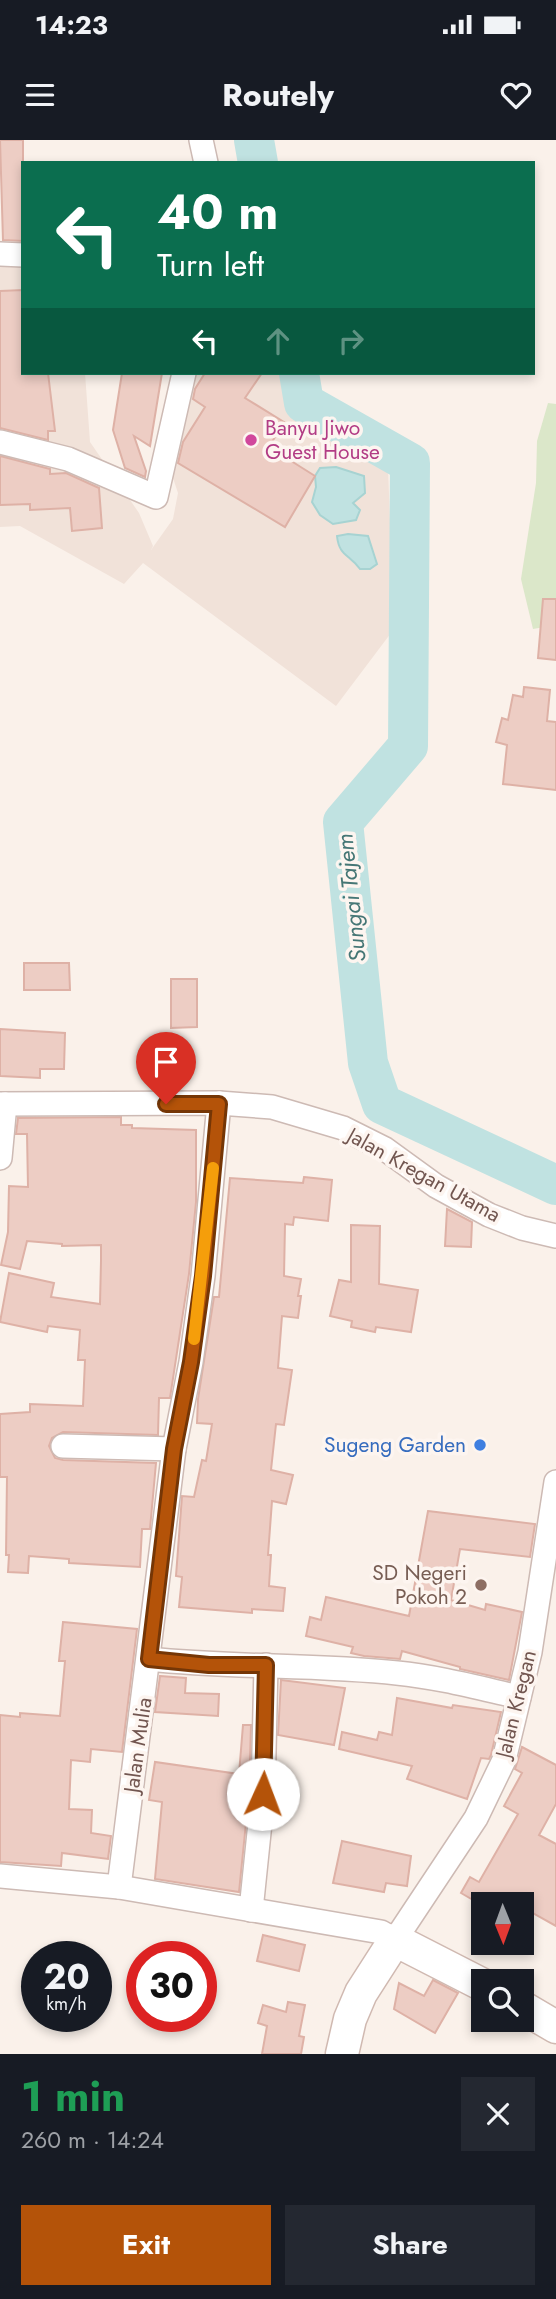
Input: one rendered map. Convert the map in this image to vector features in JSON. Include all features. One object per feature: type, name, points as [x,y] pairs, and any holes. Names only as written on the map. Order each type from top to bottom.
[{"type":"street","points":[[201,140],[206,161]]},
{"type":"street","points":[[0,254],[21,255]]},
{"type":"street","points":[[0,442],[68,459],[156,497],[184,375]]},
{"type":"street","points":[[0,1158],[3,1104]]},
{"type":"street","name":"Jalan Kregan Utama","points":[[3,1104],[219,1104],[272,1107],[343,1128],[385,1149],[436,1186],[489,1215],[556,1236]]},
{"type":"street","name":"Jalan Mulia","points":[[119,1887],[174,1449],[191,1362],[201,1288],[219,1104]]},
{"type":"street","points":[[63,1446],[174,1449]]},
{"type":"street","name":"Jalan Kregan","points":[[395,1940],[475,1818],[504,1760],[541,1596],[556,1482]]},
{"type":"street","points":[[149,1659],[209,1665],[266,1665],[401,1673],[519,1697]]},
{"type":"street","points":[[251,1909],[263,1794],[266,1665]]},
{"type":"street","points":[[0,1876],[119,1887],[381,1932],[471,1979]]},
{"type":"street","points":[[342,2054],[350,2019],[361,1993],[395,1940]]},
{"type":"street","points":[[534,2014],[556,2027]]},
{"type":"shaded area","points":[[0,258],[21,259],[21,375],[85,375],[90,442],[139,513],[153,546],[151,550],[173,519],[178,493],[170,469],[190,375],[284,375],[301,414],[388,467],[394,629],[336,706],[143,563],[124,584],[20,526],[0,527]]},
{"type":"green space","points":[[548,403],[556,404],[556,625],[533,629],[521,579],[536,483],[537,441]]},
{"type":"water","points":[[336,467],[364,476],[365,493],[353,503],[360,510],[356,520],[333,524],[320,515],[312,502],[316,487],[315,476],[320,468]]},
{"type":"water","points":[[337,536],[368,536],[377,564],[370,569],[360,569],[345,554]]},
{"type":"building","points":[[0,140],[23,140],[21,241],[3,240]]},
{"type":"building","points":[[21,290],[21,375],[48,375],[55,431],[48,431],[48,440],[0,428],[0,291]]},
{"type":"building","points":[[122,375],[162,375],[150,446],[134,436],[146,471],[145,477],[125,468],[113,430]]},
{"type":"building","points":[[204,375],[261,375],[245,398],[284,422],[269,447],[315,476],[285,527],[178,463],[183,442],[205,407],[193,399],[195,389]]},
{"type":"building","points":[[0,456],[50,469],[50,474],[66,473],[99,488],[102,528],[72,531],[70,508],[30,510],[30,504],[0,505]]},
{"type":"building","points":[[543,599],[556,599],[556,660],[538,658]]},
{"type":"building","points":[[524,687],[550,690],[547,721],[556,722],[556,790],[503,784],[507,745],[496,742],[502,718],[508,720],[513,695],[523,697]]},
{"type":"building","points":[[24,963],[69,963],[70,990],[24,990]]},
{"type":"building","points":[[171,979],[197,979],[197,1027],[171,1028]]},
{"type":"building","points":[[0,1029],[65,1033],[64,1069],[40,1069],[40,1078],[0,1076]]},
{"type":"building","points":[[121,1117],[121,1125],[132,1125],[132,1128],[196,1130],[196,1202],[189,1274],[170,1398],[159,1398],[158,1435],[63,1432],[52,1438],[49,1446],[55,1458],[63,1460],[156,1463],[150,1529],[142,1529],[140,1567],[69,1563],[69,1559],[29,1556],[28,1573],[8,1572],[7,1477],[0,1477],[0,1414],[30,1412],[30,1404],[83,1406],[85,1360],[78,1360],[80,1330],[48,1326],[47,1332],[0,1322],[9,1273],[54,1283],[51,1297],[100,1304],[101,1261],[101,1245],[62,1246],[27,1241],[20,1269],[1,1265],[8,1232],[9,1186],[28,1187],[27,1134],[16,1134],[18,1118]]},
{"type":"building","points":[[304,1177],[332,1180],[328,1221],[294,1217],[293,1225],[285,1224],[284,1276],[301,1279],[298,1296],[301,1296],[298,1318],[282,1316],[278,1368],[292,1370],[284,1425],[276,1424],[271,1470],[293,1475],[286,1504],[272,1501],[268,1555],[271,1555],[269,1586],[285,1588],[283,1611],[252,1609],[252,1613],[179,1607],[182,1577],[176,1576],[182,1496],[194,1497],[202,1460],[206,1461],[212,1424],[197,1423],[198,1399],[214,1297],[219,1297],[230,1178],[303,1183]]},
{"type":"building","points":[[447,1209],[472,1222],[471,1247],[445,1246]]},
{"type":"building","points":[[351,1225],[380,1226],[379,1284],[418,1290],[411,1332],[376,1327],[375,1332],[351,1327],[352,1321],[330,1316],[339,1280],[351,1282]]},
{"type":"building","points":[[428,1511],[535,1524],[530,1557],[460,1549],[451,1600],[485,1610],[486,1604],[522,1612],[509,1680],[460,1669],[402,1651],[400,1659],[364,1656],[351,1653],[353,1647],[306,1636],[310,1617],[321,1620],[326,1597],[409,1616]]},
{"type":"building","points":[[63,1622],[137,1629],[122,1752],[91,1749],[90,1762],[71,1760],[69,1809],[92,1810],[91,1833],[111,1836],[108,1859],[62,1853],[61,1866],[0,1862],[0,1715],[20,1717],[20,1713],[60,1716],[65,1661],[59,1661]]},
{"type":"building","points":[[160,1676],[186,1678],[185,1693],[219,1694],[218,1716],[155,1712]]},
{"type":"building","points":[[281,1680],[345,1688],[334,1745],[278,1735]]},
{"type":"building","points":[[397,1698],[452,1708],[453,1705],[501,1712],[491,1755],[489,1759],[481,1758],[467,1799],[407,1779],[412,1766],[339,1749],[342,1732],[377,1740],[379,1732],[392,1735]]},
{"type":"building","points":[[243,1725],[251,1725],[249,1793],[239,1892],[155,1879],[162,1802],[149,1800],[155,1762],[239,1774]]},
{"type":"building","points":[[522,1747],[556,1765],[556,1804],[539,1835],[556,1844],[556,1926],[534,1914],[534,1892],[471,1892],[471,1899],[461,1893],[470,1877],[479,1882],[518,1814],[504,1806],[522,1773],[515,1769]]},
{"type":"building","points":[[342,1841],[411,1856],[407,1886],[386,1883],[384,1892],[333,1883]]},
{"type":"building","points":[[263,1935],[305,1945],[299,1971],[257,1961]]},
{"type":"building","points":[[433,1980],[458,1993],[435,2033],[394,2009],[399,1983],[424,1996]]},
{"type":"building","points":[[288,2002],[305,2005],[299,2036],[304,2037],[301,2054],[262,2054],[267,2026],[258,2023],[263,2005],[286,2012]]},
{"type":"waterway","name":"Sungai Tajem","points":[[254,140],[258,161]]},
{"type":"waterway","name":"Sungai Tajem","points":[[299,375],[304,403],[410,463],[408,746],[343,822],[368,1063],[382,1104],[556,1185]]},
{"type":"slow traffic","points":[[194,1339],[213,1168]]},
{"type":"place","name":"Banyu Jiwo Guest House","points":[[251,440]]},
{"type":"place","name":"Sugeng Garden","points":[[480,1445]]},
{"type":"place","name":"SD Negeri Pokoh 2","points":[[481,1585]]},
{"type":"route","points":[[166,1104],[219,1104],[203,1276],[184,1406],[174,1449],[149,1659],[209,1665],[266,1665],[263,1794]]}]
